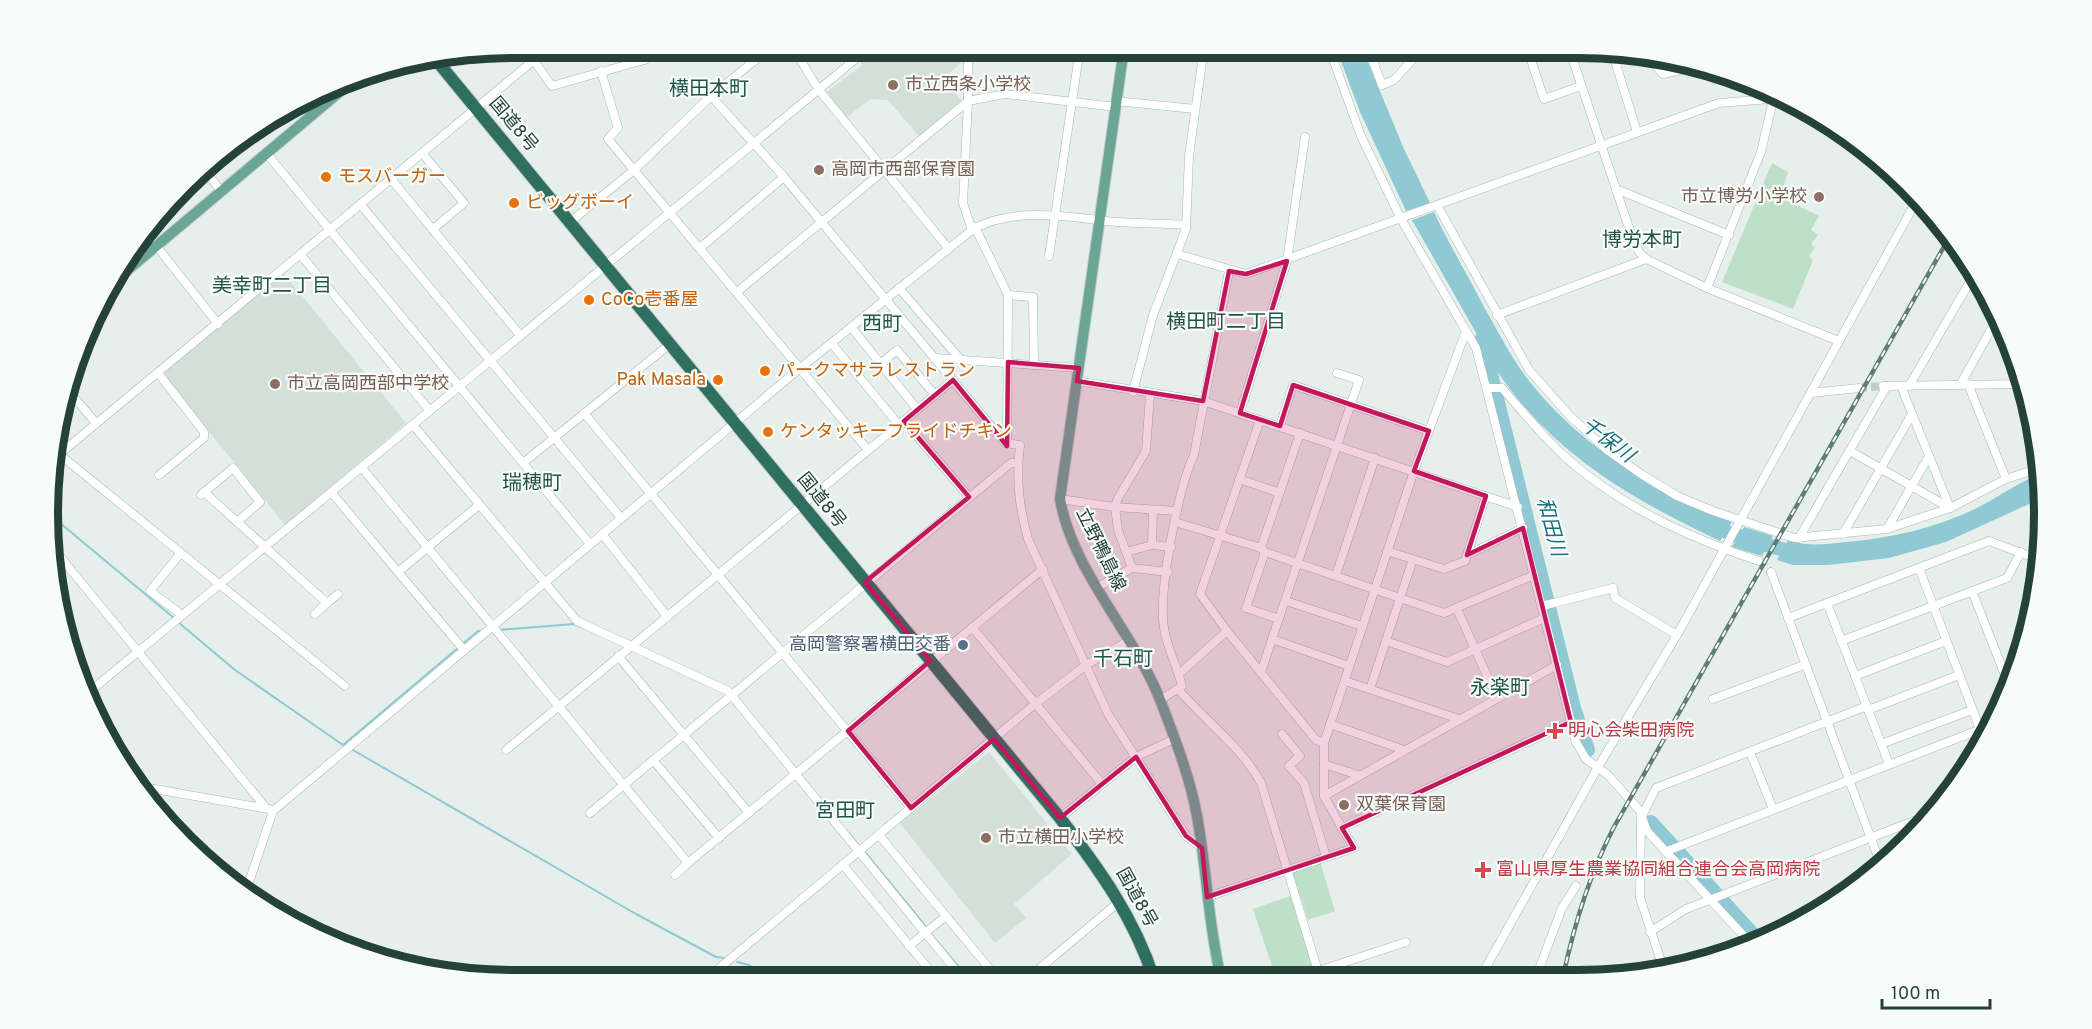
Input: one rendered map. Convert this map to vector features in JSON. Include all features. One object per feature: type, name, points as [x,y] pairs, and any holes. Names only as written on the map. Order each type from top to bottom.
[{"type":"highway","name":"国道8号","points":[[440,65],[1060,818],[1120,901],[1135,929],[1151,970]]},
{"type":"main road","name":"立野鴨島線","points":[[1123,58],[1060,499],[1063,519],[1098,587],[1130,640],[1160,700],[1174,739],[1194,803],[1220,970]]},
{"type":"main road","points":[[131,267],[337,94]]},
{"type":"street","points":[[63,450],[537,58]]},
{"type":"street","points":[[534,60],[552,86],[647,58]]},
{"type":"street","points":[[570,222],[634,170],[711,96],[758,58]]},
{"type":"street","points":[[799,58],[819,90],[948,248]]},
{"type":"street","points":[[93,689],[858,58]]},
{"type":"street","points":[[968,58],[969,101],[963,203],[973,229],[1008,294],[1007,443]]},
{"type":"street","points":[[1049,256],[1078,58]]},
{"type":"street","points":[[1133,392],[1153,315],[1186,225],[1195,109],[1203,58]]},
{"type":"street","points":[[1333,58],[1361,136],[1403,219],[1476,348],[1492,387],[1518,507],[1543,605],[1544,618],[1576,742],[1586,759],[1598,767],[1640,811],[1640,898],[1661,963]]},
{"type":"street","points":[[1372,58],[1382,86],[1394,80],[1414,58]]},
{"type":"street","points":[[1530,58],[1544,99],[1581,86]]},
{"type":"street","points":[[1572,58],[1633,239],[1646,259],[1707,288],[1839,341]]},
{"type":"street","points":[[1614,60],[1637,132]]},
{"type":"street","points":[[1655,65],[1663,74],[1680,70]]},
{"type":"street","points":[[601,71],[618,128],[608,139],[868,450]]},
{"type":"street","points":[[737,292],[969,101],[1005,94],[1195,109]]},
{"type":"street","points":[[711,96],[784,177],[1007,443],[1020,446],[1019,510],[1028,539],[1108,714],[1186,836],[1202,848]]},
{"type":"street","points":[[1177,254],[1229,271],[1246,274],[1403,219],[1600,144],[1719,103],[1767,100]]},
{"type":"street","points":[[1707,288],[1766,137],[1772,103]]},
{"type":"street","points":[[1240,414],[1287,261],[1305,137]]},
{"type":"street","points":[[422,153],[464,203],[433,229]]},
{"type":"street","points":[[267,154],[590,544]]},
{"type":"street","points":[[209,176],[222,192]]},
{"type":"street","points":[[700,248],[784,177]]},
{"type":"street","points":[[391,179],[520,335]]},
{"type":"street","points":[[1616,189],[1729,235]]},
{"type":"street","points":[[361,205],[621,518]]},
{"type":"street","points":[[1435,205],[1529,370],[1570,416],[1608,450],[1677,496],[1740,521],[1799,538],[1887,529],[1950,508],[2006,479],[2032,470]]},
{"type":"street","points":[[1484,970],[1598,767],[1677,635],[1913,207]]},
{"type":"street","points":[[248,884],[269,809],[464,650],[799,369],[973,229],[996,220],[1057,214],[1186,225]]},
{"type":"street","points":[[151,239],[218,324]]},
{"type":"street","points":[[300,255],[430,411]]},
{"type":"street","points":[[1497,315],[1646,259]]},
{"type":"street","points":[[1160,700],[1182,686],[1163,626],[1168,573],[1177,511],[1186,472],[1194,455],[1229,271]]},
{"type":"street","points":[[1950,508],[1912,414],[1905,386],[1969,282]]},
{"type":"street","points":[[899,288],[960,359]]},
{"type":"street","points":[[1008,294],[1034,297],[1034,365]]},
{"type":"street","points":[[851,327],[917,409]]},
{"type":"street","points":[[1964,385],[1993,327]]},
{"type":"street","points":[[1207,897],[1354,848],[1324,796],[1324,743],[1374,587],[1466,331]]},
{"type":"street","points":[[523,463],[670,344]]},
{"type":"street","points":[[832,344],[969,497]]},
{"type":"street","points":[[880,364],[897,350],[935,395]]},
{"type":"street","points":[[934,358],[1079,368]]},
{"type":"street","points":[[158,373],[204,432],[204,438],[159,475]]},
{"type":"street","points":[[1261,672],[1339,446],[1359,380],[1337,373]]},
{"type":"street","points":[[506,750],[953,380]]},
{"type":"street","points":[[1077,381],[1133,392],[1203,401],[1518,507]]},
{"type":"street","points":[[1799,538],[1885,386],[2014,384]]},
{"type":"street","points":[[1280,426],[1293,385],[1429,431]]},
{"type":"street","points":[[1964,385],[2006,479]]},
{"type":"street","points":[[1492,387],[1588,475],[1656,518],[1759,561]]},
{"type":"street","points":[[1811,393],[1859,388]]},
{"type":"street","points":[[1132,568],[1118,530],[1115,507],[1146,451],[1150,394]]},
{"type":"street","points":[[74,397],[96,423]]},
{"type":"street","points":[[584,413],[911,808]]},
{"type":"street","points":[[1843,534],[1912,414]]},
{"type":"street","points":[[1260,420],[1200,594],[1227,631],[1316,740],[1324,743]]},
{"type":"street","points":[[413,425],[577,621],[688,670],[731,694],[956,970]]},
{"type":"street","points":[[1279,619],[1246,608],[1300,433]]},
{"type":"street","points":[[1850,451],[1950,508]]},
{"type":"street","points":[[1887,529],[1929,456]]},
{"type":"street","points":[[1336,575],[1375,458]]},
{"type":"street","points":[[62,459],[345,686]]},
{"type":"street","points":[[590,813],[865,582],[1011,463],[1018,463]]},
{"type":"street","points":[[237,522],[260,502],[233,468],[202,494],[265,546],[327,603]]},
{"type":"street","points":[[362,468],[688,863]]},
{"type":"street","points":[[1239,478],[1280,493]]},
{"type":"street","points":[[332,493],[464,650]]},
{"type":"street","points":[[1387,551],[1444,569],[1465,561],[1486,496]]},
{"type":"street","points":[[1060,499],[1115,507],[1177,511]]},
{"type":"street","points":[[398,572],[479,505]]},
{"type":"street","points":[[1152,545],[1154,510]]},
{"type":"street","points":[[1175,522],[1374,587],[1378,592],[1444,614],[1534,575]]},
{"type":"street","points":[[1467,555],[1523,528]]},
{"type":"street","points":[[602,534],[667,616]]},
{"type":"street","points":[[1788,618],[1989,541],[2032,557]]},
{"type":"street","points":[[1126,552],[1152,545],[1171,547]]},
{"type":"street","points":[[1841,641],[2007,578],[2021,552]]},
{"type":"street","points":[[179,618],[150,591],[180,554]]},
{"type":"street","points":[[60,557],[269,809]]},
{"type":"street","points":[[1370,689],[1413,559]]},
{"type":"street","points":[[1098,587],[1132,568],[1168,573]]},
{"type":"street","points":[[1919,568],[1980,728]]},
{"type":"street","points":[[675,875],[1042,569]]},
{"type":"street","points":[[1771,572],[1804,665],[1878,857]]},
{"type":"street","points":[[1543,605],[1613,588],[1616,598],[1677,635]]},
{"type":"street","points":[[1972,591],[2004,674]]},
{"type":"street","points":[[315,614],[338,594]]},
{"type":"street","points":[[1286,601],[1362,626]]},
{"type":"street","points":[[1827,603],[1889,764]]},
{"type":"street","points":[[1457,609],[1497,698]]},
{"type":"street","points":[[1386,641],[1447,662],[1544,618]]},
{"type":"street","points":[[972,627],[1102,784]]},
{"type":"street","points":[[1179,674],[1227,631]]},
{"type":"street","points":[[1272,639],[1349,666]]},
{"type":"street","points":[[717,970],[1035,704],[1086,665],[1130,640]]},
{"type":"street","points":[[1855,676],[1946,641]]},
{"type":"street","points":[[618,656],[749,813]]},
{"type":"street","points":[[1324,796],[1358,774],[1557,665]]},
{"type":"street","points":[[1713,699],[1804,665]]},
{"type":"street","points":[[1641,818],[1656,788],[1959,675]]},
{"type":"street","points":[[1345,681],[1459,719]]},
{"type":"street","points":[[1179,690],[1197,712],[1249,760],[1261,783],[1317,970]]},
{"type":"street","points":[[1881,744],[1972,710]]},
{"type":"street","points":[[1342,828],[1571,722]]},
{"type":"street","points":[[1330,724],[1404,750]]},
{"type":"street","points":[[1282,734],[1300,756],[1289,766],[1304,783],[1326,857]]},
{"type":"street","points":[[1668,851],[1889,764],[1975,736]]},
{"type":"street","points":[[1060,818],[1136,757],[1174,739]]},
{"type":"street","points":[[1750,752],[1773,809]]},
{"type":"street","points":[[653,760],[719,838]]},
{"type":"street","points":[[1324,764],[1358,774]]},
{"type":"street","points":[[150,788],[252,808],[269,809]]},
{"type":"street","points":[[1641,818],[1647,831],[1713,899],[1746,938]]},
{"type":"street","points":[[1650,932],[1686,909],[1915,821]]},
{"type":"street","points":[[879,835],[991,970]]},
{"type":"street","points":[[843,865],[929,970]]},
{"type":"street","points":[[1539,970],[1562,908],[1576,886]]},
{"type":"street","points":[[1039,970],[1120,901]]},
{"type":"street","points":[[909,946],[946,916]]},
{"type":"street","points":[[1332,970],[1406,942]]},
{"type":"highlighted area","points":[[1287,261],[1240,413],[1280,426],[1293,385],[1429,431],[1414,471],[1486,496],[1467,555],[1523,528],[1571,722],[1342,828],[1354,848],[1207,897],[1202,848],[1186,836],[1136,757],[1060,818],[994,739],[911,808],[848,731],[930,661],[865,582],[969,497],[904,421],[953,380],[1007,446],[1008,362],[1079,368],[1077,381],[1203,401],[1229,271],[1246,274]]},
{"type":"shaded area","name":"市立西条小学校","points":[[857,58],[963,58],[963,61],[944,78],[961,100],[919,136],[888,100],[870,99],[846,118],[827,92],[862,65]]},
{"type":"shaded area","points":[[284,274],[406,423],[285,525],[161,373]]},
{"type":"shaded area","name":"市立横田小学校","points":[[989,752],[1072,854],[1014,904],[1026,918],[995,943],[900,823]]},
{"type":"green space","points":[[1772,163],[1788,172],[1780,197],[1819,216],[1811,230],[1818,235],[1811,244],[1815,248],[1809,256],[1813,260],[1793,309],[1722,282]]},
{"type":"green space","points":[[1320,862],[1335,911],[1308,920],[1292,871]]},
{"type":"green space","points":[[1293,895],[1317,966],[1303,970],[1273,970],[1253,909]]},
{"type":"water","points":[[1340,58],[1366,58],[1404,149],[1430,203],[1406,211],[1360,112]]},
{"type":"water","points":[[1798,116],[1816,126],[1797,118]]},
{"type":"water","points":[[1434,212],[1501,337],[1519,368],[1534,387],[1554,410],[1599,449],[1676,497],[1732,522],[1720,541],[1655,508],[1596,471],[1543,427],[1497,371],[1492,369],[1479,338],[1412,220]]},
{"type":"water","points":[[2032,478],[2034,502],[1946,542],[1889,558],[1828,565],[1793,565],[1777,560],[1788,540],[1802,544],[1825,544],[1880,538],[1913,531],[1944,522],[1975,509]]},
{"type":"water","points":[[1744,527],[1773,536],[1762,556],[1732,547]]},
{"type":"waterway","name":"和田川","points":[[1482,338],[1574,708],[1588,750]]},
{"type":"waterway","points":[[58,522],[174,618]]},
{"type":"waterway","name":"千保川","points":[[1710,524],[1729,533],[1800,555]]},
{"type":"waterway","points":[[178,622],[235,670],[343,745],[478,631],[483,631]]},
{"type":"waterway","points":[[498,630],[574,624],[584,628]]},
{"type":"waterway","points":[[353,750],[636,914],[716,957],[724,958]]},
{"type":"waterway","name":"和田川","points":[[1651,822],[1754,935]]},
{"type":"waterway","points":[[849,833],[860,847]]},
{"type":"waterway","points":[[864,851],[927,928]]},
{"type":"waterway","points":[[930,933],[961,970]]},
{"type":"waterway","points":[[737,962],[749,965],[755,970]]},
{"type":"tunnel","points":[[1859,388],[1883,386]]},
{"type":"tunnel","points":[[1759,561],[1771,572]]},
{"type":"railway","points":[[1565,970],[1583,900],[1614,827],[1945,245]]},
{"type":"place","name":"市立西条小学校","points":[[893,85]]},
{"type":"place","name":"高岡市西部保育園","points":[[819,170]]},
{"type":"place","name":"モスバーガー","points":[[326,177]]},
{"type":"place","name":"市立博労小学校","points":[[1819,197]]},
{"type":"place","name":"ビッグボーイ","points":[[514,203]]},
{"type":"place","name":"CoCo壱番屋","points":[[589,300]]},
{"type":"place","name":"パークマサラレストラン","points":[[765,371]]},
{"type":"place","name":"Pak Masala","points":[[718,380]]},
{"type":"place","name":"市立高岡西部中学校","points":[[275,384]]},
{"type":"place","name":"ケンタッキーフライドチキン","points":[[768,432]]},
{"type":"place","name":"高岡警察署横田交番","points":[[963,645]]},
{"type":"place","name":"明心会柴田病院","points":[[1555,731]]},
{"type":"place","name":"双葉保育園","points":[[1344,805]]},
{"type":"place","name":"市立横田小学校","points":[[986,838]]},
{"type":"place","name":"富山県厚生農業協同組合連合会高岡病院","points":[[1483,870]]},
{"type":"district","name":"横田本町","points":[[709,90]]},
{"type":"district","name":"博労本町","points":[[1642,241]]},
{"type":"district","name":"美幸町二丁目","points":[[272,287]]},
{"type":"district","name":"横田町二丁目","points":[[1226,323]]},
{"type":"district","name":"西町","points":[[882,325]]},
{"type":"district","name":"瑞穂町","points":[[532,484]]},
{"type":"district","name":"千石町","points":[[1123,660]]},
{"type":"district","name":"永楽町","points":[[1500,689]]},
{"type":"district","name":"宮田町","points":[[845,812]]}]
